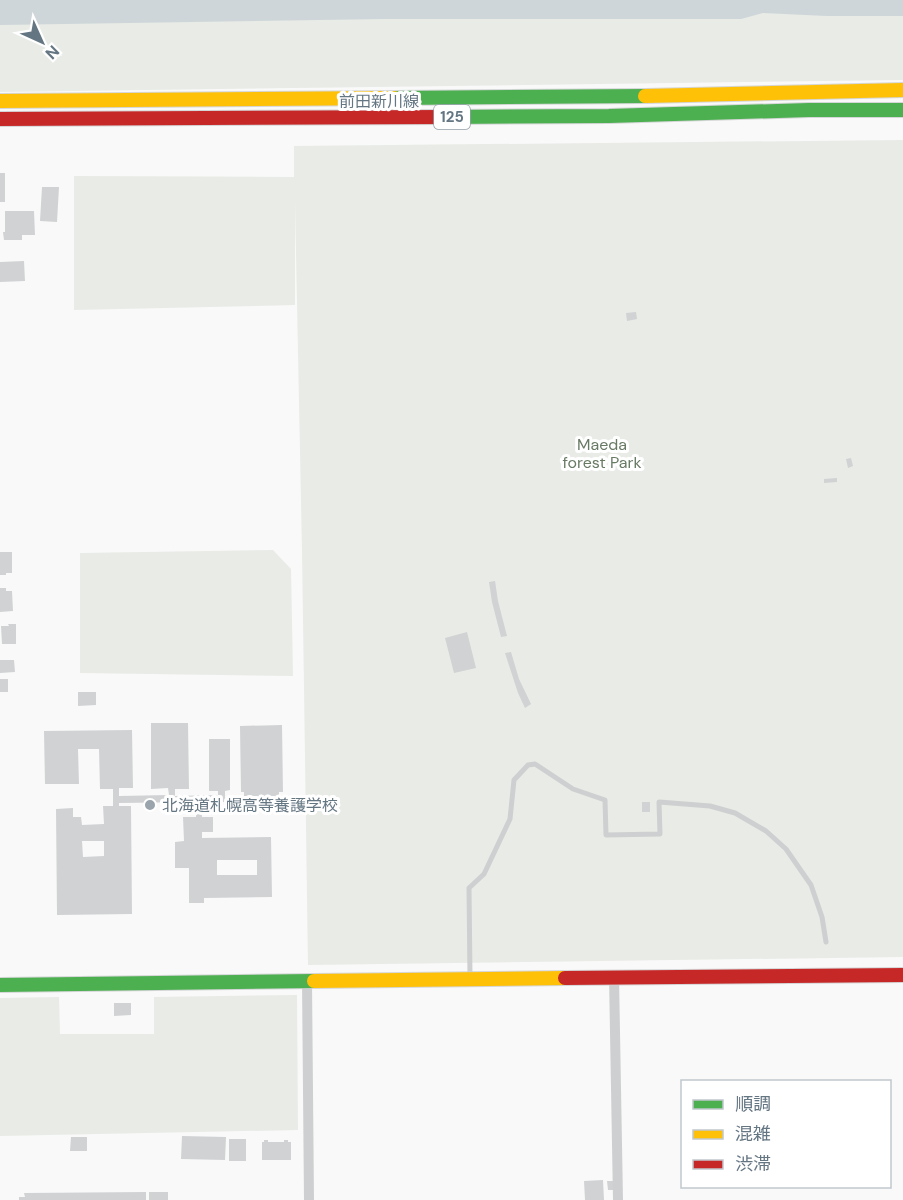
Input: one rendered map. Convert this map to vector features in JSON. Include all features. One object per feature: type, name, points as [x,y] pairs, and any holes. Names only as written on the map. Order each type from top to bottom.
[{"type":"main road","name":"前田新川線","points":[[0,101],[581,97],[903,90]]},
{"type":"main road","name":"前田新川線","points":[[0,119],[609,116],[809,110],[903,110]]},
{"type":"main road","points":[[0,985],[470,980],[614,976],[903,975]]},
{"type":"street","points":[[614,976],[618,1200]]},
{"type":"street","points":[[307,981],[309,1200]]},
{"type":"lane","points":[[470,980],[469,888],[484,874],[510,819],[514,780],[528,765],[536,764],[573,789],[606,800],[606,836],[660,834],[659,802],[710,806],[735,813],[766,831],[786,849],[811,885],[822,917],[826,942]]},
{"type":"green space","points":[[0,0],[903,0],[903,80],[0,92]]},
{"type":"green space","name":"Maeda forest Park","points":[[903,140],[903,957],[308,965],[295,202],[295,305],[74,310],[74,176],[294,177],[294,146]]},
{"type":"green space","points":[[273,550],[291,569],[293,676],[80,673],[80,553]]},
{"type":"green space","points":[[297,995],[298,1130],[0,1136],[0,998],[59,997],[60,1034],[154,1034],[154,997]]},
{"type":"shaded area","points":[[0,0],[903,0],[903,16],[763,13],[741,19],[384,19],[0,25]]},
{"type":"building","points":[[0,173],[5,173],[5,202],[0,202]]},
{"type":"building","points":[[42,187],[59,187],[57,222],[40,221]]},
{"type":"building","points":[[5,211],[34,211],[35,235],[22,235],[22,240],[4,240]]},
{"type":"building","points":[[24,261],[25,281],[0,282],[0,262]]},
{"type":"building","points":[[636,312],[637,319],[627,321],[626,313]]},
{"type":"building","points":[[851,458],[853,466],[848,468],[846,459]]},
{"type":"building","points":[[837,478],[837,482],[824,483],[824,479]]},
{"type":"building","points":[[0,552],[12,552],[12,573],[0,575]]},
{"type":"building","points":[[495,581],[507,636],[501,637],[489,582]]},
{"type":"building","points":[[0,588],[12,591],[13,611],[0,612]]},
{"type":"building","points":[[8,624],[16,624],[16,644],[2,644],[1,626],[9,626]]},
{"type":"building","points":[[467,632],[476,668],[454,673],[445,638]]},
{"type":"building","points":[[511,652],[519,679],[531,704],[525,708],[505,653]]},
{"type":"building","points":[[0,660],[14,660],[15,672],[0,673]]},
{"type":"building","points":[[0,679],[8,679],[8,692],[0,692]]},
{"type":"building","points":[[78,692],[96,692],[96,705],[78,706]]},
{"type":"building","points":[[151,723],[188,723],[189,789],[175,789],[175,796],[218,795],[218,791],[209,791],[209,739],[230,739],[230,790],[225,791],[225,802],[201,802],[202,817],[213,817],[213,832],[202,832],[202,838],[271,837],[272,897],[204,898],[204,903],[189,903],[189,868],[175,868],[175,842],[184,841],[183,817],[196,817],[196,802],[119,803],[119,806],[131,806],[132,914],[57,915],[56,809],[73,808],[73,817],[81,817],[82,825],[104,824],[103,806],[113,806],[113,789],[100,789],[99,749],[78,749],[79,784],[45,784],[44,731],[132,730],[133,788],[119,788],[119,796],[169,795],[168,788],[151,789]],"holes":[[[82,841],[104,841],[104,856],[83,857]],[[217,860],[257,860],[257,875],[217,875]]]},
{"type":"building","points":[[282,725],[283,792],[279,792],[279,798],[244,798],[244,792],[241,792],[240,726]]},
{"type":"building","points":[[642,802],[650,802],[650,812],[642,812]]},
{"type":"building","points":[[114,1003],[131,1003],[131,1015],[114,1016]]},
{"type":"building","points":[[182,1136],[226,1137],[225,1160],[181,1159]]},
{"type":"building","points":[[71,1137],[87,1137],[87,1151],[70,1151]]},
{"type":"building","points":[[229,1139],[246,1139],[246,1161],[229,1161]]},
{"type":"building","points":[[264,1140],[291,1142],[291,1160],[262,1160]]},
{"type":"building","points":[[603,1180],[604,1200],[585,1200],[584,1181]]},
{"type":"building","points":[[607,1181],[614,1181],[614,1190],[608,1190]]},
{"type":"building","points":[[146,1192],[146,1200],[19,1200],[19,1197],[25,1197],[24,1193]]},
{"type":"building","points":[[149,1192],[168,1192],[168,1200],[149,1200]]},
{"type":"traffic: fast","points":[[394,98],[645,96]]},
{"type":"traffic: fast","points":[[446,117],[903,110]]},
{"type":"traffic: fast","points":[[0,985],[314,981]]},
{"type":"traffic: slow","points":[[645,96],[903,90]]},
{"type":"traffic: slow","points":[[0,101],[394,98]]},
{"type":"traffic: slow","points":[[314,981],[565,978]]},
{"type":"traffic: jam","points":[[0,119],[446,117]]},
{"type":"traffic: jam","points":[[565,978],[903,975]]},
{"type":"place","name":"北海道札幌高等養護学校","points":[[150,805]]}]
